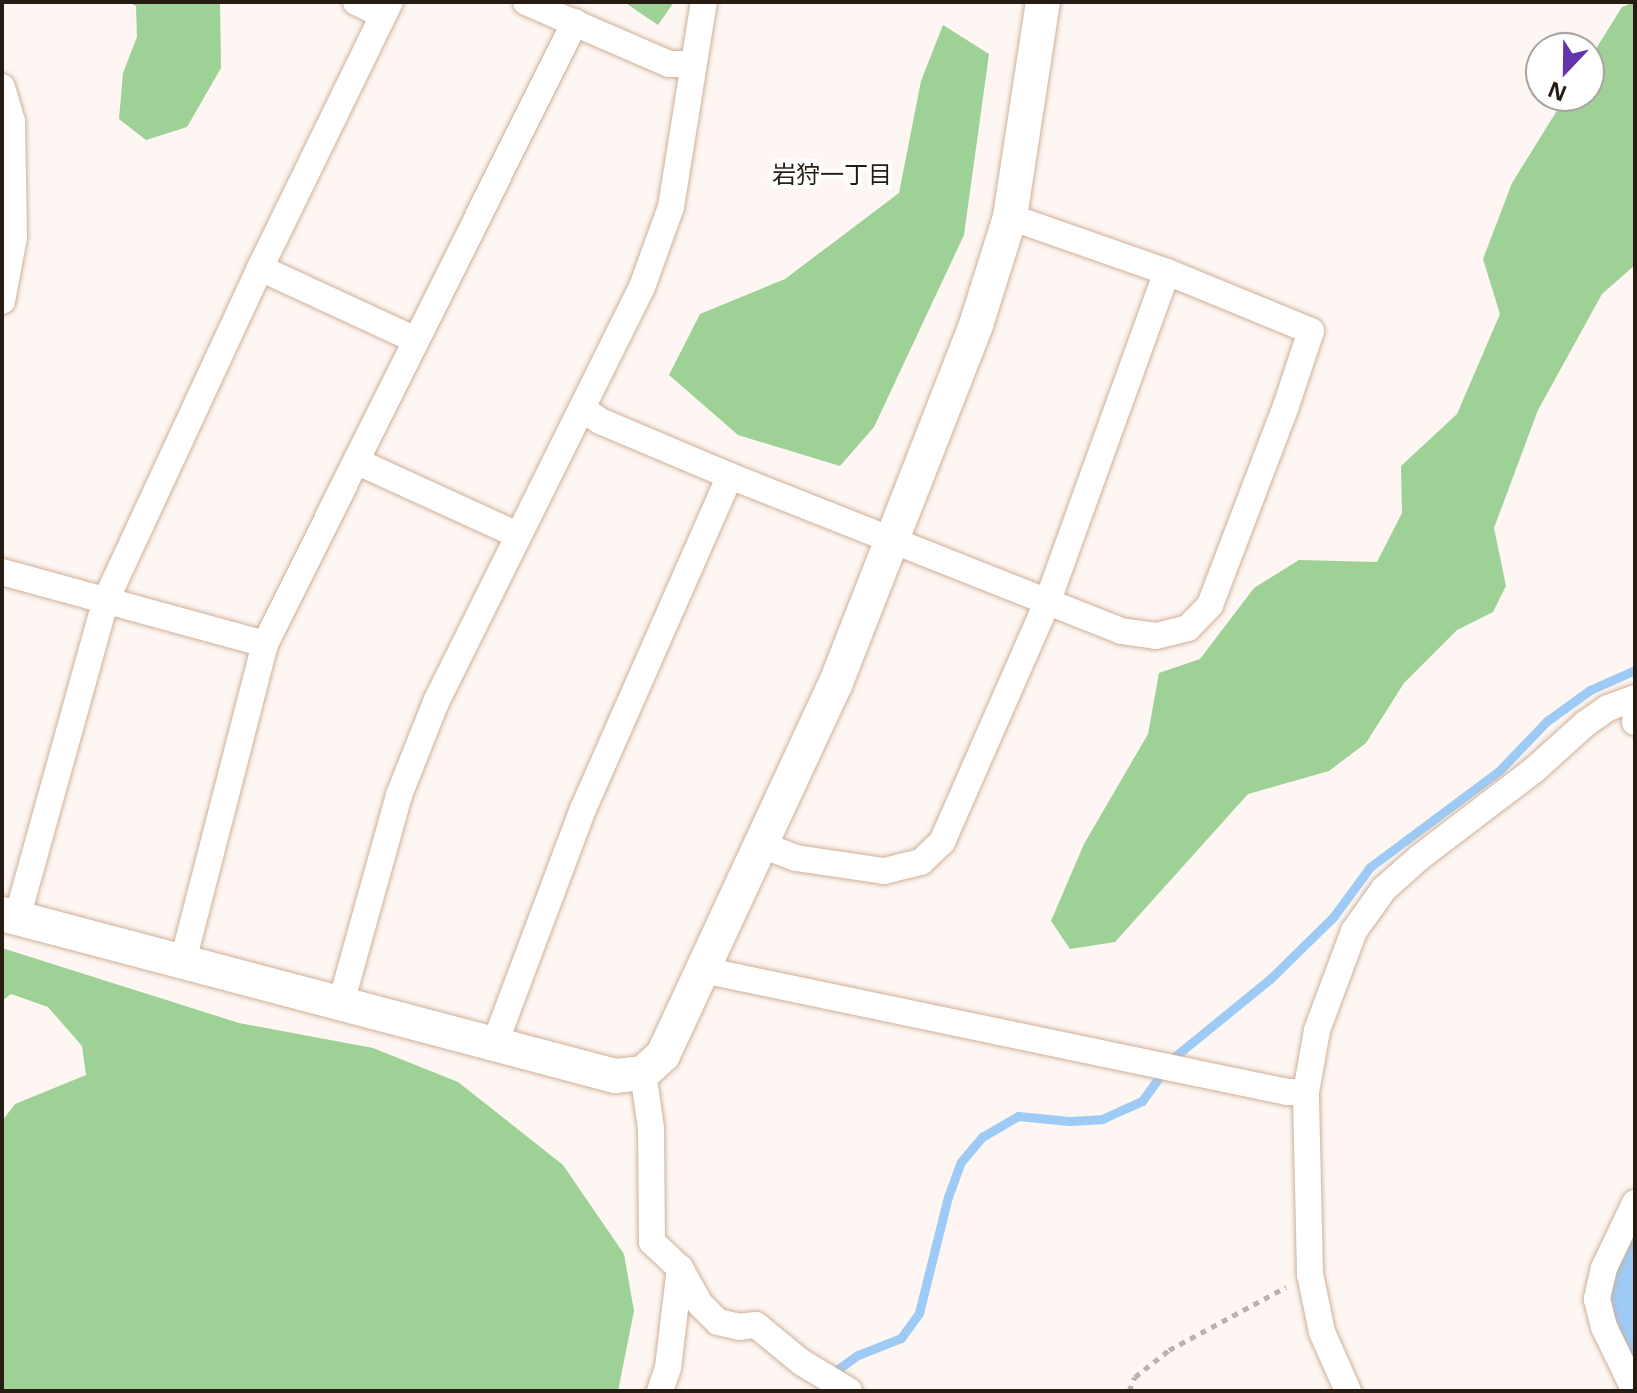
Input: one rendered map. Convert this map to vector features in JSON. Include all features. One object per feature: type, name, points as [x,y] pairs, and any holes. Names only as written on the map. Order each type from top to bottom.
[{"type":"street","points":[[356,2],[387,9],[260,268],[105,602],[9,916],[615,1076],[643,1073],[663,1055],[835,685],[894,542],[976,325],[1010,217],[1043,2]]},
{"type":"street","points":[[526,2],[669,64],[693,64]]},
{"type":"street","points":[[341,1003],[399,795],[436,702],[642,287],[671,207],[704,2]]},
{"type":"street","points":[[183,961],[265,644],[414,339],[575,22]]},
{"type":"street","points":[[2,87],[12,121],[14,237],[2,301]]},
{"type":"street","points":[[583,409],[600,421],[730,476],[1121,631],[1156,636],[1188,628],[1210,605],[1286,406],[1311,331],[1167,272],[1010,217]]},
{"type":"street","points":[[260,268],[414,339]]},
{"type":"street","points":[[762,845],[796,858],[884,871],[921,862],[942,842],[1047,603],[1167,272]]},
{"type":"street","points":[[356,461],[518,535]]},
{"type":"street","points":[[495,1043],[583,809],[730,476]]},
{"type":"street","points":[[2,572],[265,644]]},
{"type":"street","points":[[1348,1391],[1322,1332],[1310,1274],[1306,1092],[1317,1030],[1354,931],[1384,889],[1420,857],[1533,771],[1585,724],[1608,708],[1635,698]]},
{"type":"street","points":[[703,970],[1287,1092],[1306,1092]]},
{"type":"street","points":[[643,1073],[650,1115],[652,1242],[680,1268],[700,1304],[718,1322],[739,1327],[756,1325],[801,1362],[849,1391]]},
{"type":"street","points":[[1632,1218],[1604,1268],[1597,1299],[1604,1327],[1635,1391]]},
{"type":"street","points":[[660,1391],[668,1368],[680,1268]]},
{"type":"path","points":[[1129,1391],[1135,1377],[1169,1350],[1310,1274]]},
{"type":"green space","points":[[128,2],[220,2],[221,68],[187,127],[146,140],[119,119],[123,73],[137,37],[136,6]]},
{"type":"green space","points":[[624,2],[674,2],[658,25]]},
{"type":"green space","points":[[1635,2],[1635,265],[1602,294],[1538,410],[1494,528],[1506,586],[1493,612],[1457,630],[1404,683],[1366,743],[1329,771],[1248,794],[1115,942],[1070,949],[1051,921],[1084,844],[1148,734],[1159,673],[1200,659],[1254,588],[1299,560],[1377,562],[1402,513],[1401,466],[1457,414],[1500,314],[1483,259],[1512,183],[1556,112],[1605,112],[1605,34],[1622,7]]},
{"type":"green space","points":[[943,25],[989,54],[964,235],[874,427],[840,466],[738,435],[669,375],[700,314],[785,279],[899,193],[921,81]]},
{"type":"green space","points":[[2,948],[239,1023],[373,1048],[458,1082],[563,1165],[624,1254],[634,1311],[618,1391],[2,1391],[2,1121],[15,1104],[86,1075],[82,1046],[48,1007],[11,994],[2,1001]]},
{"type":"waterway","points":[[833,1380],[837,1370],[858,1355],[901,1338],[919,1313],[948,1197],[961,1162],[982,1137],[1018,1116],[1069,1121],[1102,1119],[1142,1101],[1173,1058],[1270,979],[1334,916],[1370,867],[1499,771],[1547,721],[1590,690],[1635,670]]},
{"type":"waterway","points":[[1635,1240],[1621,1284],[1618,1321],[1635,1363]]},
{"type":"district","name":"岩狩一丁目","points":[[832,174]]}]
